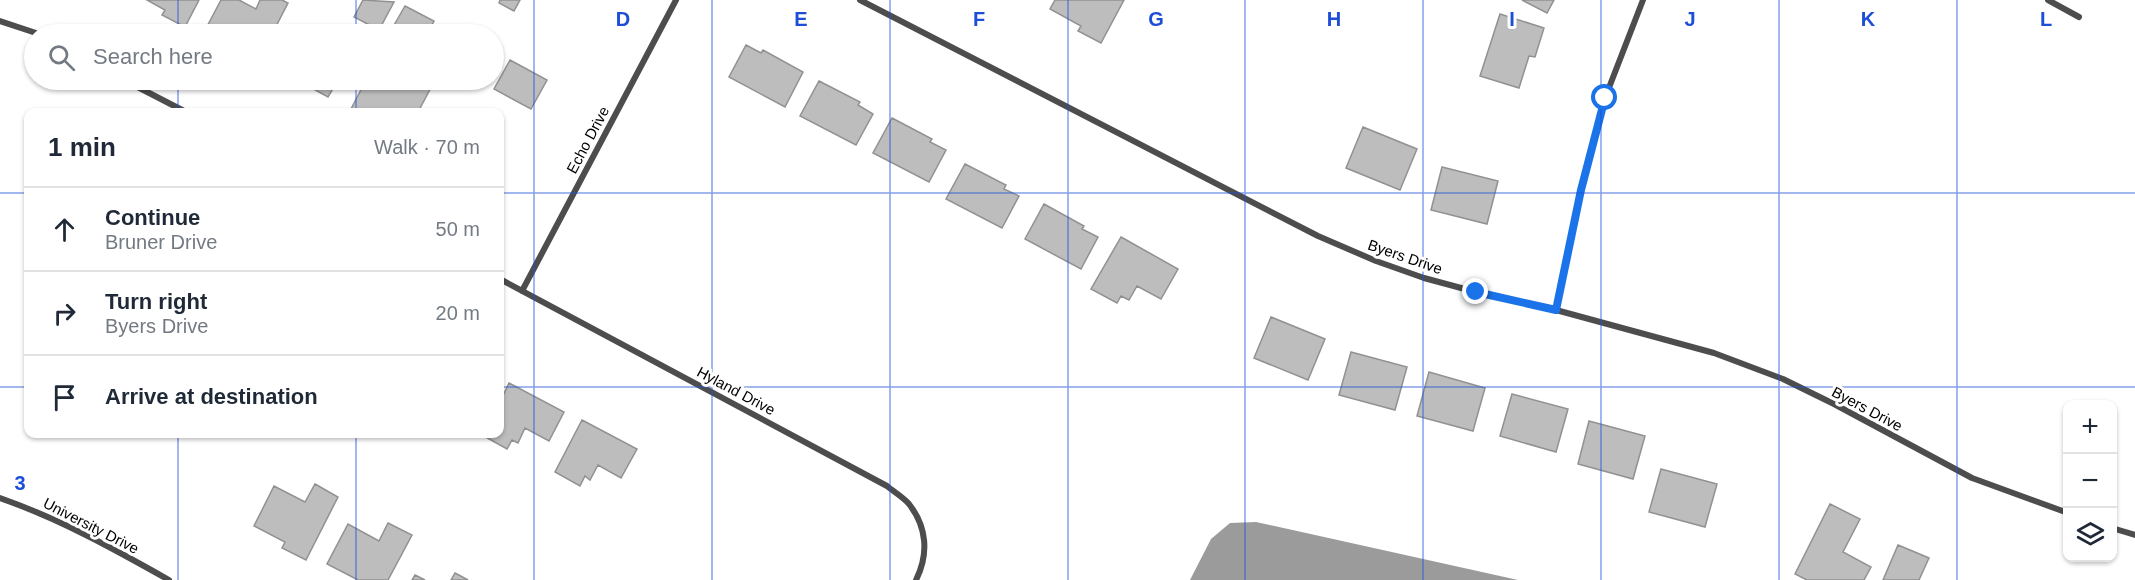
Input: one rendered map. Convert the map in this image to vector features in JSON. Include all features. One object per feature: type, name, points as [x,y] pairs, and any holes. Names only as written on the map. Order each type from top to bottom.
[{"type":"street","name":"Echo Drive","points":[[522,291],[676,0]]},
{"type":"street","name":"Byers Drive","points":[[860,0],[1318,236],[1376,261],[1424,278],[1556,310],[1714,353],[1783,379],[1972,478],[2063,512]]},
{"type":"street","points":[[1556,310],[1581,190],[1605,98],[1643,0]]},
{"type":"street","points":[[2048,0],[2079,17]]},
{"type":"street","points":[[0,21],[24,29]]},
{"type":"street","points":[[143,90],[178,108]]},
{"type":"street","name":"Hyland Drive","points":[[504,281],[886,486],[908,503],[924,529],[925,551],[916,580]]},
{"type":"street","name":"University Drive","points":[[0,498],[36,511],[106,544],[169,580]]},
{"type":"street","points":[[2117,530],[2135,535]]},
{"type":"shaded area","points":[[1256,522],[1518,580],[1190,580],[1211,539],[1230,523]]},
{"type":"building","points":[[147,0],[199,0],[187,24],[179,24],[162,15],[165,10]]},
{"type":"building","points":[[221,0],[239,0],[256,9],[260,0],[282,0],[288,3],[277,24],[208,24]]},
{"type":"building","points":[[363,0],[394,2],[382,24],[367,24],[354,17]]},
{"type":"building","points":[[500,0],[520,0],[514,11],[499,3]]},
{"type":"building","points":[[1055,0],[1124,0],[1101,43],[1078,31],[1081,26],[1050,9]]},
{"type":"building","points":[[1522,0],[1554,0],[1547,13]]},
{"type":"building","points":[[405,6],[434,21],[432,24],[395,24]]},
{"type":"building","points":[[1500,14],[1544,28],[1535,57],[1529,56],[1519,88],[1480,76]]},
{"type":"building","points":[[746,45],[761,53],[763,50],[803,72],[785,107],[729,77]]},
{"type":"building","points":[[510,60],[547,80],[531,109],[496,90],[504,90],[504,71]]},
{"type":"building","points":[[819,81],[860,102],[858,105],[873,114],[856,145],[800,116]]},
{"type":"building","points":[[315,90],[332,90],[328,97]]},
{"type":"building","points":[[361,90],[430,90],[420,108],[352,108]]},
{"type":"building","points":[[892,118],[932,139],[930,142],[946,150],[929,182],[873,153]]},
{"type":"building","points":[[1363,127],[1417,149],[1400,190],[1346,168]]},
{"type":"building","points":[[965,164],[1006,185],[1004,189],[1019,196],[1002,228],[946,199]]},
{"type":"building","points":[[1442,167],[1498,181],[1487,224],[1431,210]]},
{"type":"building","points":[[1044,204],[1084,226],[1082,229],[1098,237],[1081,269],[1025,239]]},
{"type":"building","points":[[1121,237],[1178,269],[1161,299],[1137,286],[1129,300],[1121,296],[1117,303],[1091,289]]},
{"type":"building","points":[[1271,317],[1325,339],[1308,380],[1254,358]]},
{"type":"building","points":[[1351,352],[1407,367],[1395,410],[1339,395]]},
{"type":"building","points":[[1429,372],[1485,388],[1473,431],[1417,416]]},
{"type":"building","points":[[509,383],[564,412],[549,441],[525,428],[518,443],[512,440],[507,449],[487,438],[504,438],[504,394]]},
{"type":"building","points":[[1512,394],[1568,409],[1556,452],[1500,436]]},
{"type":"building","points":[[582,420],[637,449],[621,478],[598,465],[590,480],[585,476],[580,486],[555,472]]},
{"type":"building","points":[[1589,421],[1645,436],[1633,479],[1578,464]]},
{"type":"building","points":[[1661,469],[1717,484],[1705,527],[1649,512]]},
{"type":"building","points":[[315,484],[338,497],[306,560],[282,548],[285,542],[254,526],[274,486],[305,502]]},
{"type":"building","points":[[1830,504],[1860,519],[1843,552],[1871,567],[1864,580],[1807,580],[1795,574]]},
{"type":"building","points":[[388,523],[412,535],[388,580],[358,580],[327,564],[348,524],[379,541]]},
{"type":"building","points":[[1898,545],[1929,558],[1919,580],[1883,580]]},
{"type":"building","points":[[455,573],[468,580],[451,580]]},
{"type":"building","points":[[415,575],[425,580],[412,580]]},
{"type":"route","points":[[1476,292],[1556,310],[1581,190],[1605,98]]}]
